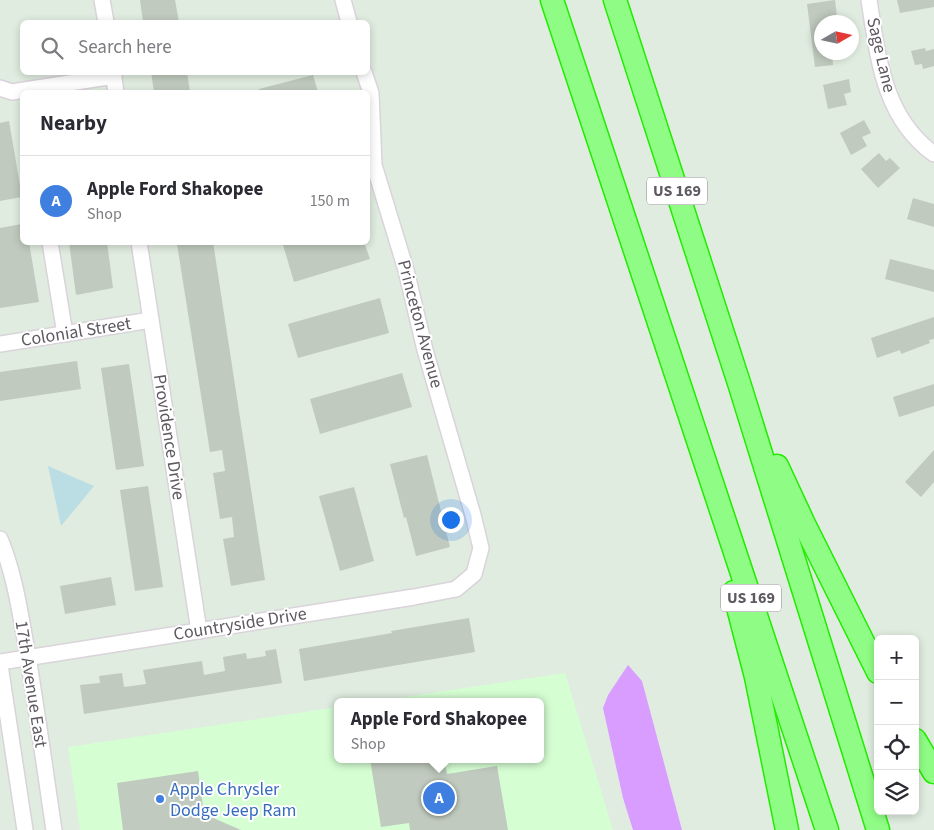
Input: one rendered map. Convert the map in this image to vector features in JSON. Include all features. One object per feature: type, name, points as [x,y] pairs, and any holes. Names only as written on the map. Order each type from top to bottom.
[{"type":"highway","name":"US 169","points":[[552,0],[827,830]]},
{"type":"highway","name":"US 169","points":[[615,0],[739,383],[878,830]]},
{"type":"highway","points":[[674,366],[756,677],[787,830]]},
{"type":"highway","points":[[739,383],[804,524],[874,664]]},
{"type":"highway","points":[[919,747],[934,772]]},
{"type":"street","points":[[102,0],[106,20]]},
{"type":"street","points":[[342,0],[348,20]]},
{"type":"street","name":"Sage Lane","points":[[869,0],[878,58],[892,101],[901,118],[915,137],[934,154]]},
{"type":"street","points":[[32,90],[109,75]]},
{"type":"street","points":[[114,75],[116,90]]},
{"type":"street","name":"Princeton Avenue","points":[[365,75],[371,93],[374,165],[406,270],[425,350],[481,548],[474,574]]},
{"type":"street","points":[[0,88],[12,92],[20,91]]},
{"type":"street","points":[[50,245],[65,334]]},
{"type":"street","name":"Providence Drive","points":[[139,245],[199,631]]},
{"type":"street","name":"Colonial Street","points":[[0,344],[151,320]]},
{"type":"street","name":"17th Avenue East","points":[[0,539],[7,556],[18,601],[54,830]]},
{"type":"street","name":"Countryside Drive","points":[[0,664],[28,657],[414,598],[456,589],[474,574]]},
{"type":"street","name":"17th Avenue East","points":[[0,664],[25,830]]},
{"type":"shaded area","points":[[48,466],[94,486],[61,526]]},
{"type":"shaded area","points":[[628,665],[642,681],[682,830],[633,830],[623,798],[603,708],[608,695]]},
{"type":"shaded area","points":[[565,673],[613,830],[80,830],[68,747],[334,708],[334,763],[544,763],[544,698],[397,698]]},
{"type":"building","points":[[140,0],[175,0],[179,20],[143,20]]},
{"type":"building","points":[[835,0],[837,15],[814,15],[814,59],[807,4]]},
{"type":"building","points":[[897,0],[934,0],[934,7],[900,13]]},
{"type":"building","points":[[925,48],[926,51],[934,49],[934,66],[923,69],[922,64],[915,65],[911,51]]},
{"type":"building","points":[[814,60],[833,60],[833,65],[815,67]]},
{"type":"building","points":[[151,75],[187,75],[190,90],[154,90]]},
{"type":"building","points":[[313,75],[317,90],[259,90]]},
{"type":"building","points":[[849,79],[851,92],[844,94],[847,105],[828,109],[823,85]]},
{"type":"building","points":[[864,120],[871,133],[862,137],[867,146],[851,155],[840,133]]},
{"type":"building","points":[[9,121],[20,185],[20,197],[0,201],[0,123]]},
{"type":"building","points":[[879,153],[886,161],[890,158],[900,168],[878,188],[861,169]]},
{"type":"building","points":[[913,198],[934,204],[934,227],[907,219]]},
{"type":"building","points":[[20,224],[20,245],[30,245],[39,302],[0,308],[0,228]]},
{"type":"building","points":[[69,245],[107,245],[113,288],[76,295]]},
{"type":"building","points":[[177,245],[213,245],[265,580],[231,586],[223,539],[234,537],[232,517],[220,519],[213,473],[225,471],[222,450],[210,452]]},
{"type":"building","points":[[283,245],[365,245],[370,259],[294,282]]},
{"type":"building","points":[[890,259],[934,270],[934,292],[885,279]]},
{"type":"building","points":[[380,298],[389,333],[298,358],[288,324]]},
{"type":"building","points":[[934,317],[934,339],[929,340],[930,343],[901,354],[900,350],[877,358],[871,338]]},
{"type":"building","points":[[77,361],[81,389],[0,401],[0,372]]},
{"type":"building","points":[[129,364],[144,466],[116,470],[101,368]]},
{"type":"building","points":[[402,373],[412,407],[320,434],[310,399]]},
{"type":"building","points":[[934,384],[934,406],[899,417],[893,397]]},
{"type":"building","points":[[934,450],[934,482],[921,497],[905,482]]},
{"type":"building","points":[[427,455],[450,547],[416,556],[390,464]]},
{"type":"building","points":[[148,486],[163,587],[135,591],[120,490]]},
{"type":"building","points":[[354,487],[374,561],[340,571],[319,496]]},
{"type":"building","points":[[111,577],[116,605],[65,614],[60,586]]},
{"type":"building","points":[[469,618],[475,652],[304,681],[299,649]]},
{"type":"building","points":[[276,649],[282,683],[84,714],[80,685],[100,683],[99,676],[122,673],[124,687],[146,684],[143,670],[202,661],[204,675],[225,671],[223,657],[246,653],[247,659],[266,656],[265,651]]},
{"type":"building","points":[[371,763],[445,763],[447,774],[497,766],[508,830],[410,830],[409,823],[381,827]]},
{"type":"building","name":"Apple Chrysler Dodge Jeep Ram","points":[[198,771],[204,814],[241,830],[123,830],[117,783]]},
{"type":"place","name":"Apple Ford Shakopee","points":[[439,798]]},
{"type":"place","name":"Apple Chrysler Dodge Jeep Ram","points":[[160,799]]}]
